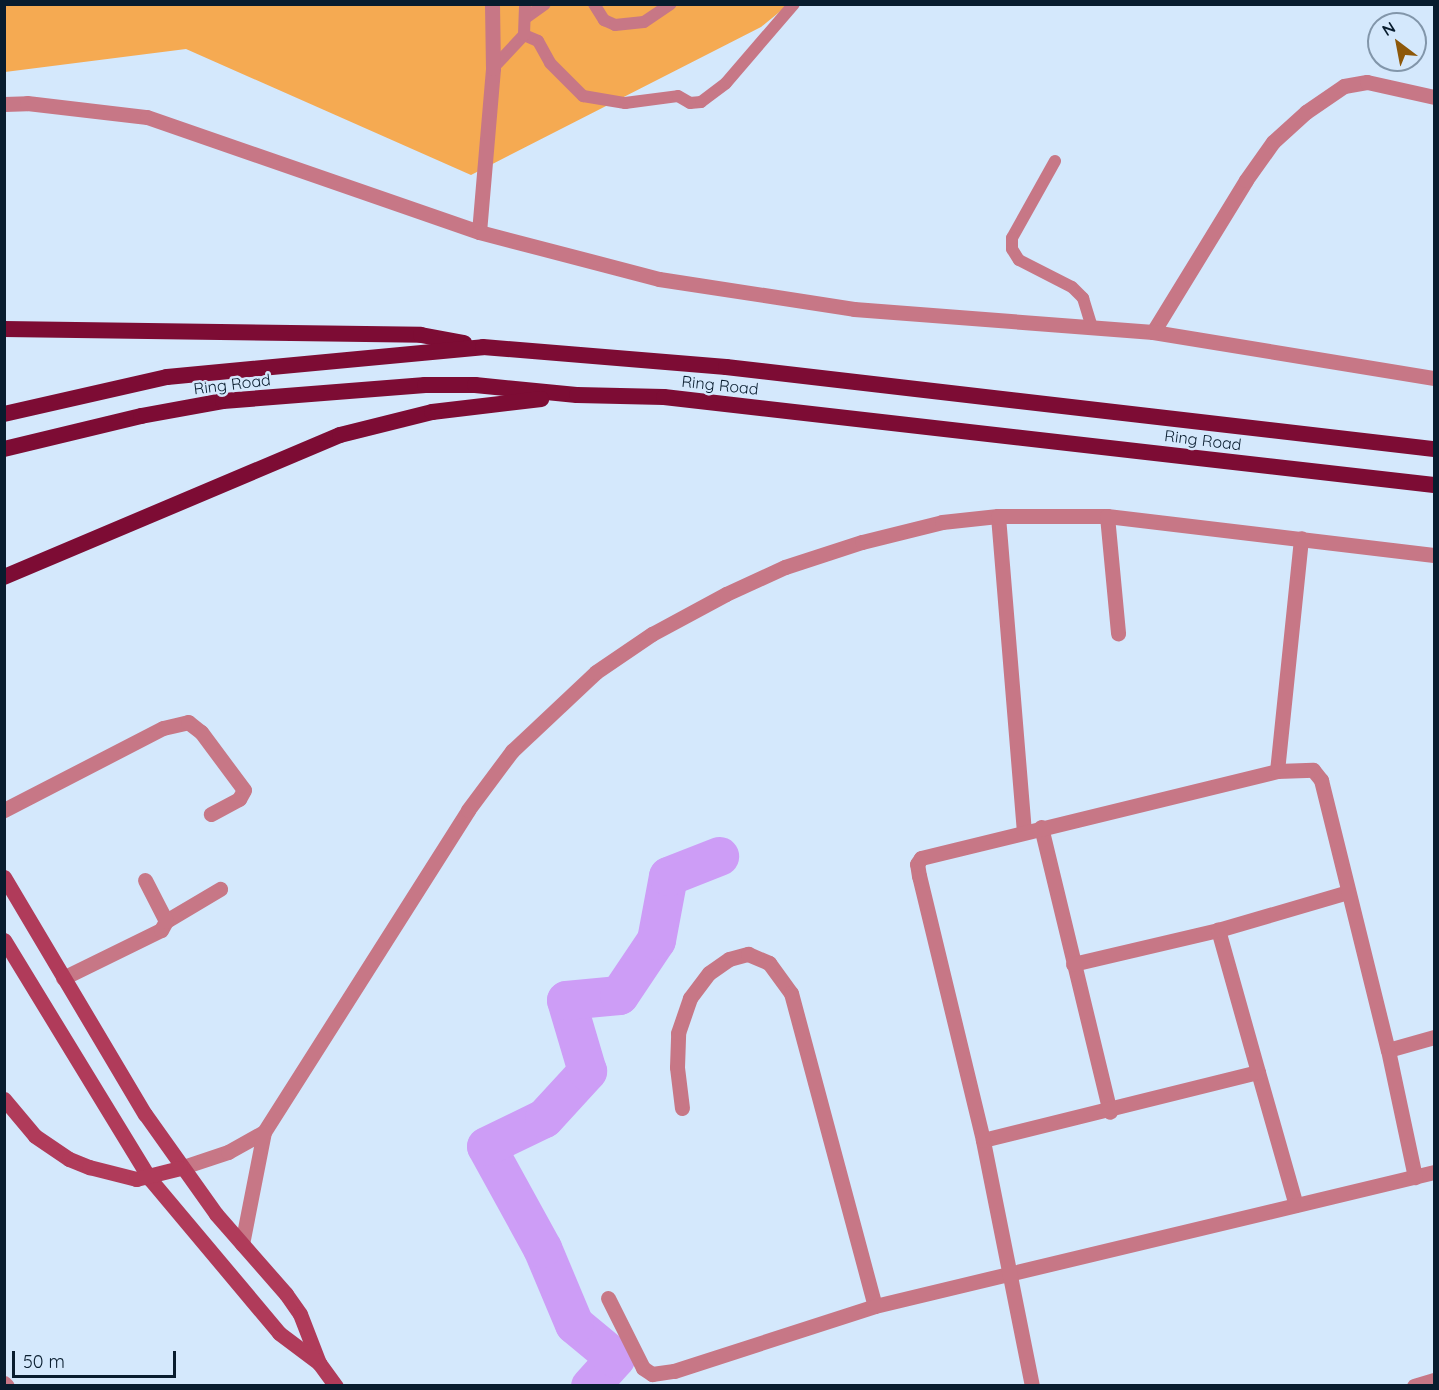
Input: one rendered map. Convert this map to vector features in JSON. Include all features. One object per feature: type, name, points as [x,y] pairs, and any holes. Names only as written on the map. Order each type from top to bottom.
[{"type":"highway","points":[[4,329],[421,335],[483,347]]},
{"type":"highway","name":"Ring Road","points":[[4,414],[167,377],[483,347],[737,368],[1434,449]]},
{"type":"highway","name":"Ring Road","points":[[4,449],[141,416],[223,401],[425,385],[476,385],[577,395],[664,397],[1434,485]]},
{"type":"highway","points":[[4,578],[359,429],[432,412],[577,395]]},
{"type":"main road","points":[[4,877],[180,1168],[300,1314],[319,1363],[336,1386]]},
{"type":"main road","points":[[4,940],[150,1179],[279,1333],[319,1363]]},
{"type":"main road","points":[[4,1099],[35,1136],[69,1159],[111,1174],[150,1179],[180,1168]]},
{"type":"street","points":[[479,232],[493,68],[492,4]]},
{"type":"street","points":[[1153,332],[1246,180],[1273,142],[1306,112],[1344,86],[1367,82],[1434,97]]},
{"type":"street","points":[[4,104],[147,117],[479,232],[591,263],[742,293],[854,309],[1091,325],[1153,332],[1434,378]]},
{"type":"street","points":[[998,516],[1024,831]]},
{"type":"street","points":[[242,1244],[264,1132],[468,810],[512,751],[596,672],[652,634],[785,567],[862,542],[942,522],[998,516],[1107,516],[1434,555]]},
{"type":"street","points":[[1107,516],[1118,633]]},
{"type":"street","points":[[1277,771],[1301,538]]},
{"type":"street","points":[[4,810],[163,728],[188,722],[201,732],[244,790],[239,799],[211,814]]},
{"type":"street","points":[[1032,1386],[983,1140],[917,864],[921,858],[1277,771],[1313,770],[1321,780],[1388,1050],[1414,1177]]},
{"type":"street","points":[[1041,827],[1110,1112]]},
{"type":"street","points":[[145,880],[166,921]]},
{"type":"street","points":[[63,978],[161,930],[166,921],[220,889]]},
{"type":"street","points":[[1073,964],[1218,930],[1348,892]]},
{"type":"street","points":[[1218,930],[1296,1205]]},
{"type":"street","points":[[682,1108],[676,1067],[678,1033],[690,998],[709,973],[729,959],[748,954],[769,963],[791,993],[875,1306]]},
{"type":"street","points":[[1388,1050],[1434,1037]]},
{"type":"street","points":[[983,1140],[1110,1112],[1258,1072]]},
{"type":"street","points":[[180,1168],[228,1152],[264,1132]]},
{"type":"street","points":[[608,1298],[633,1355],[652,1374],[674,1371],[800,1333],[875,1306],[1434,1172]]},
{"type":"street","points":[[1414,1386],[1434,1380]]},
{"type":"lane","points":[[493,68],[524,35],[526,11],[545,4]]},
{"type":"lane","points":[[594,4],[604,20],[615,25],[644,21],[671,4]]},
{"type":"lane","points":[[524,35],[538,41],[550,63],[583,96],[625,103],[678,96],[690,103],[701,102],[726,83],[794,4]]},
{"type":"lane","points":[[1055,161],[1012,238],[1012,249],[1019,261],[1072,288],[1083,298],[1091,325]]},
{"type":"shaded area","points":[[4,5],[788,5],[761,27],[471,175],[186,49],[5,72]]},
{"type":"waterway","points":[[590,1386],[615,1358],[574,1324],[542,1248],[486,1146],[544,1118],[587,1071],[566,1000],[619,995],[656,940],[668,876],[719,856]]}]
